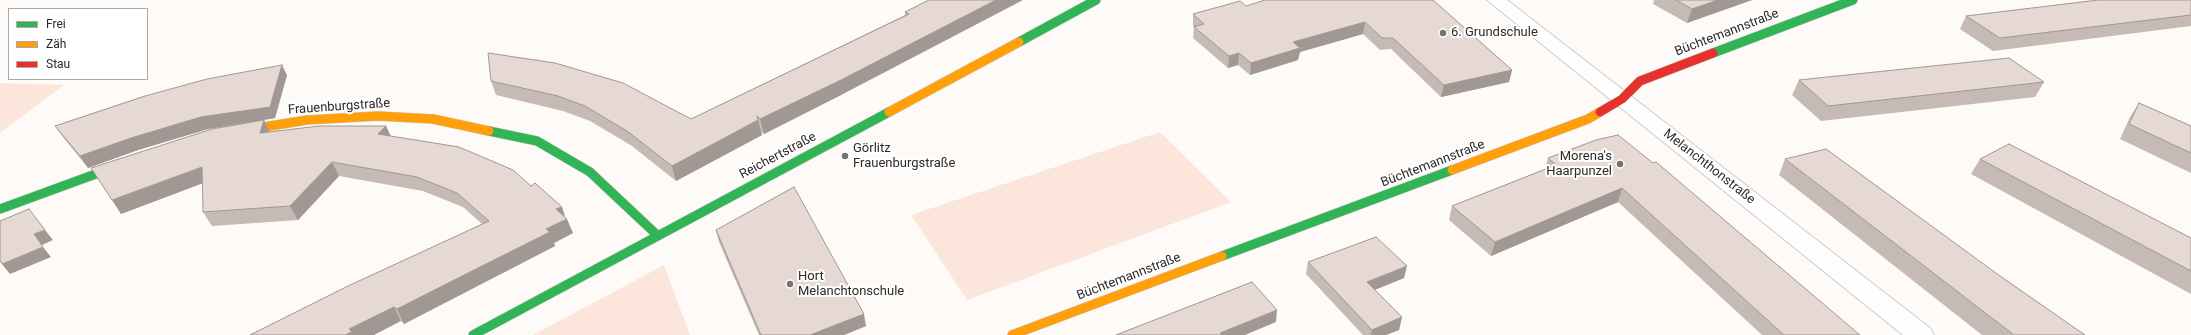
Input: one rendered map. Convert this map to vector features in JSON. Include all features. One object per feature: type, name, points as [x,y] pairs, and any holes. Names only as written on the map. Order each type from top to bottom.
[{"type":"street","name":"Reichertstraße","points":[[473,335],[1096,0]]},
{"type":"street","name":"Melanchthonstraße","points":[[1496,0],[1921,335]]},
{"type":"street","name":"Büchtemannstraße","points":[[1012,335],[1588,119],[1622,99],[1640,80],[1853,0]]},
{"type":"street","name":"Frauenburgstraße","points":[[232,132],[307,120],[378,116],[433,119],[538,141],[590,172],[657,235]]},
{"type":"street","points":[[0,209],[132,161]]},
{"type":"shaded area","points":[[0,83],[64,85],[0,133]]},
{"type":"shaded area","points":[[1160,132],[1231,202],[967,300],[911,215]]},
{"type":"shaded area","points":[[664,265],[690,335],[533,335]]},
{"type":"building","points":[[929,0],[996,0],[841,80],[760,119],[757,116],[758,120],[672,166],[627,131],[585,106],[558,96],[491,81],[488,53],[555,63],[623,83],[691,119],[909,14],[905,12]]},
{"type":"building","points":[[1265,0],[1433,0],[1512,70],[1444,85],[1393,38],[1382,38],[1365,22],[1293,42],[1300,48],[1251,63],[1239,53],[1229,56],[1194,27],[1204,24],[1193,14],[1240,1],[1246,6]]},
{"type":"building","points":[[1676,0],[1718,0],[1692,9]]},
{"type":"building","points":[[2098,0],[2191,0],[2191,15],[2000,38],[1966,16]]},
{"type":"building","points":[[2009,58],[2044,82],[1828,106],[1799,80]]},
{"type":"building","points":[[282,65],[270,107],[201,117],[131,138],[80,156],[55,126],[145,96],[207,79]]},
{"type":"building","points":[[2139,103],[2191,126],[2191,153],[2129,124]]},
{"type":"building","points":[[264,120],[260,133],[319,126],[386,126],[378,134],[459,147],[513,170],[531,186],[535,183],[562,207],[556,209],[567,219],[546,229],[550,232],[397,309],[394,307],[349,329],[352,332],[345,335],[250,335],[348,286],[489,221],[457,193],[417,177],[332,162],[290,206],[203,212],[202,167],[112,200],[91,168],[212,129]]},
{"type":"building","points":[[1618,135],[1653,163],[1656,162],[1860,335],[1784,335],[1622,188],[1495,242],[1452,206],[1556,165],[1548,158],[1596,140]]},
{"type":"building","points":[[2009,144],[2191,238],[2191,271],[1980,159]]},
{"type":"building","points":[[1826,149],[2000,276],[2085,335],[2014,335],[1785,159]]},
{"type":"building","name":"Hort Melanchtonschule","points":[[794,187],[864,314],[810,335],[761,335],[716,230]]},
{"type":"building","points":[[29,209],[45,230],[34,234],[43,247],[2,264],[0,260],[0,221]]},
{"type":"building","points":[[1376,237],[1407,266],[1367,282],[1402,317],[1372,330],[1308,262]]},
{"type":"building","points":[[1252,282],[1277,310],[1220,333],[1222,335],[1116,335]]},
{"type":"traffic: fast","points":[[1019,42],[1096,0]]},
{"type":"traffic: fast","points":[[1713,53],[1853,0]]},
{"type":"traffic: fast","points":[[473,335],[889,112]]},
{"type":"traffic: fast","points":[[489,131],[537,141],[590,172],[657,235]]},
{"type":"traffic: fast","points":[[0,209],[123,164]]},
{"type":"traffic: fast","points":[[1222,256],[1452,170]]},
{"type":"traffic: slow","points":[[889,112],[1019,42]]},
{"type":"traffic: slow","points":[[1452,170],[1588,119],[1600,112]]},
{"type":"traffic: slow","points":[[239,131],[307,120],[378,116],[433,119],[489,131]]},
{"type":"traffic: slow","points":[[1012,335],[1222,256]]},
{"type":"traffic: jam","points":[[1600,112],[1622,99],[1640,81],[1713,53]]},
{"type":"place","name":"6. Grundschule","points":[[1443,33]]},
{"type":"place","name":"Görlitz Frauenburgstraße","points":[[845,156]]},
{"type":"place","name":"Morena's Haarpunzel","points":[[1620,164]]},
{"type":"place","name":"Hort Melanchtonschule","points":[[790,284]]}]
